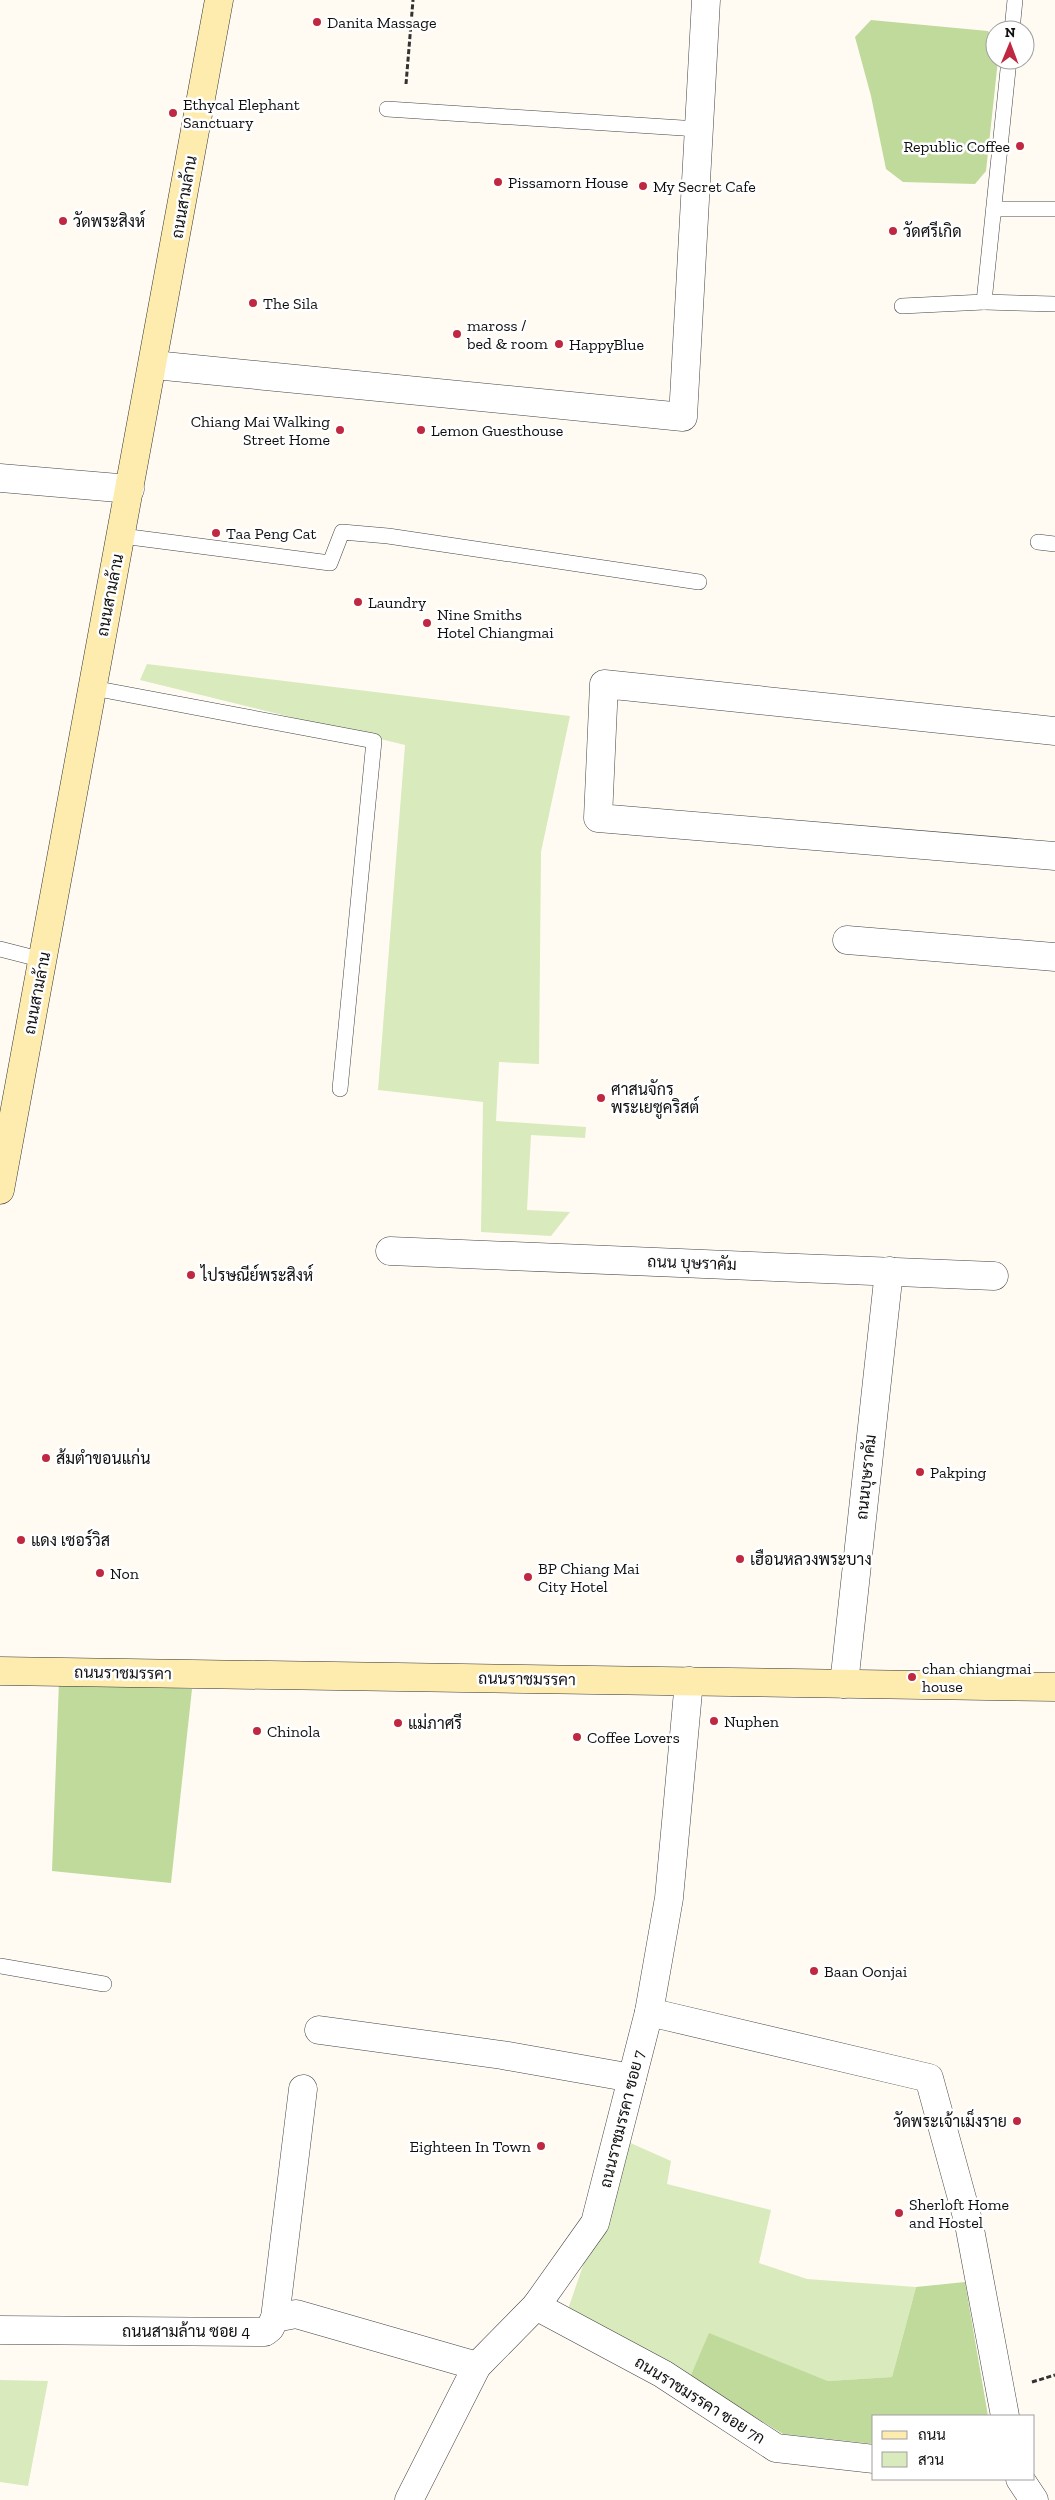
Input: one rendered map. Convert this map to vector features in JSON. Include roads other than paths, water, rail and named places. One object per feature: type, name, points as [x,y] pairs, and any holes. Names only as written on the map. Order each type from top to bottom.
[{"type":"street","name":"ถนนสามล้าน","points":[[0,1190],[154,365],[219,0]]},
{"type":"street","points":[[154,365],[683,417],[706,0]]},
{"type":"street","points":[[0,478],[130,489]]},
{"type":"street","points":[[1055,731],[604,684],[598,818],[1055,856]]},
{"type":"street","points":[[848,940],[1055,957]]},
{"type":"street","name":"ถนน บุษราคัม","points":[[390,1251],[994,1276]]},
{"type":"street","name":"ถนนบุษราคัม","points":[[844,1684],[889,1271]]},
{"type":"street","name":"ถนนราชมรรคา","points":[[0,1671],[1055,1687]]},
{"type":"street","name":"ถนนราชมรรคา ซอย 7","points":[[409,2500],[477,2366],[536,2306],[596,2223],[649,2012],[669,1898],[689,1682]]},
{"type":"street","points":[[649,2012],[928,2078],[969,2224],[1005,2415]]},
{"type":"street","points":[[319,2030],[502,2055],[632,2078]]},
{"type":"street","points":[[303,2089],[275,2318],[288,2315],[302,2316],[477,2366]]},
{"type":"street","name":"ถนนราชมรรคา ซอย 7ก","points":[[536,2306],[663,2374],[776,2448],[872,2459]]},
{"type":"street","name":"ถนนสามล้าน ซอย 4","points":[[0,2330],[265,2332],[275,2318]]},
{"type":"street","points":[[1021,2480],[1034,2500]]},
{"type":"lane","points":[[1013,20],[1015,0]]},
{"type":"lane","points":[[984,302],[1008,70]]},
{"type":"lane","points":[[387,109],[698,129]]},
{"type":"lane","points":[[994,209],[1055,209]]},
{"type":"lane","points":[[902,306],[984,302],[1055,304]]},
{"type":"lane","points":[[122,536],[330,563],[342,532],[388,536],[699,582]]},
{"type":"lane","points":[[1038,542],[1055,544]]},
{"type":"lane","points":[[93,688],[374,741],[340,1089]]},
{"type":"lane","points":[[0,949],[43,960]]},
{"type":"lane","points":[[0,1966],[104,1984]]},
{"type":"place","name":"Danita Massage","points":[[317,22]]},
{"type":"place","name":"Ethycal Elephant Sanctuary","points":[[173,113]]},
{"type":"place","name":"Republic Coffee","points":[[1020,146]]},
{"type":"place","name":"Pissamorn House","points":[[498,182]]},
{"type":"place","name":"My Secret Cafe","points":[[643,186]]},
{"type":"place","name":"วัดพระสิงห์","points":[[63,221]]},
{"type":"place","name":"วัดศรีเกิด","points":[[893,231]]},
{"type":"place","name":"The Sila","points":[[253,303]]},
{"type":"place","name":"maross / bed & room","points":[[457,334]]},
{"type":"place","name":"HappyBlue","points":[[559,344]]},
{"type":"place","name":"Chiang Mai Walking Street Home","points":[[340,430]]},
{"type":"place","name":"Lemon Guesthouse","points":[[421,430]]},
{"type":"place","name":"Taa Peng Cat","points":[[216,533]]},
{"type":"place","name":"Laundry","points":[[358,602]]},
{"type":"place","name":"Nine Smiths Hotel Chiangmai","points":[[427,623]]},
{"type":"place","name":"ศาสนจักร พระเยซูคริสต์","points":[[601,1098]]},
{"type":"place","name":"ไปรษณีย์พระสิงห์","points":[[191,1275]]},
{"type":"place","name":"ส้มตำขอนแก่น","points":[[46,1458]]},
{"type":"place","name":"Pakping","points":[[920,1472]]},
{"type":"place","name":"แดง เซอร์วิส","points":[[21,1540]]},
{"type":"place","name":"เฮือนหลวงพระบาง","points":[[740,1559]]},
{"type":"place","name":"Non","points":[[100,1573]]},
{"type":"place","name":"BP Chiang Mai City Hotel","points":[[528,1577]]},
{"type":"place","name":"chan chiangmai house","points":[[912,1677]]},
{"type":"place","name":"Nuphen","points":[[714,1721]]},
{"type":"place","name":"แม่ภาศรี","points":[[398,1723]]},
{"type":"place","name":"Chinola","points":[[257,1731]]},
{"type":"place","name":"Coffee Lovers","points":[[577,1737]]},
{"type":"place","name":"Baan Oonjai","points":[[814,1971]]},
{"type":"place","name":"วัดพระเจ้าเม็งราย","points":[[1017,2121]]},
{"type":"place","name":"Eighteen In Town","points":[[541,2146]]},
{"type":"place","name":"Sherloft Home and Hostel","points":[[899,2213]]}]
